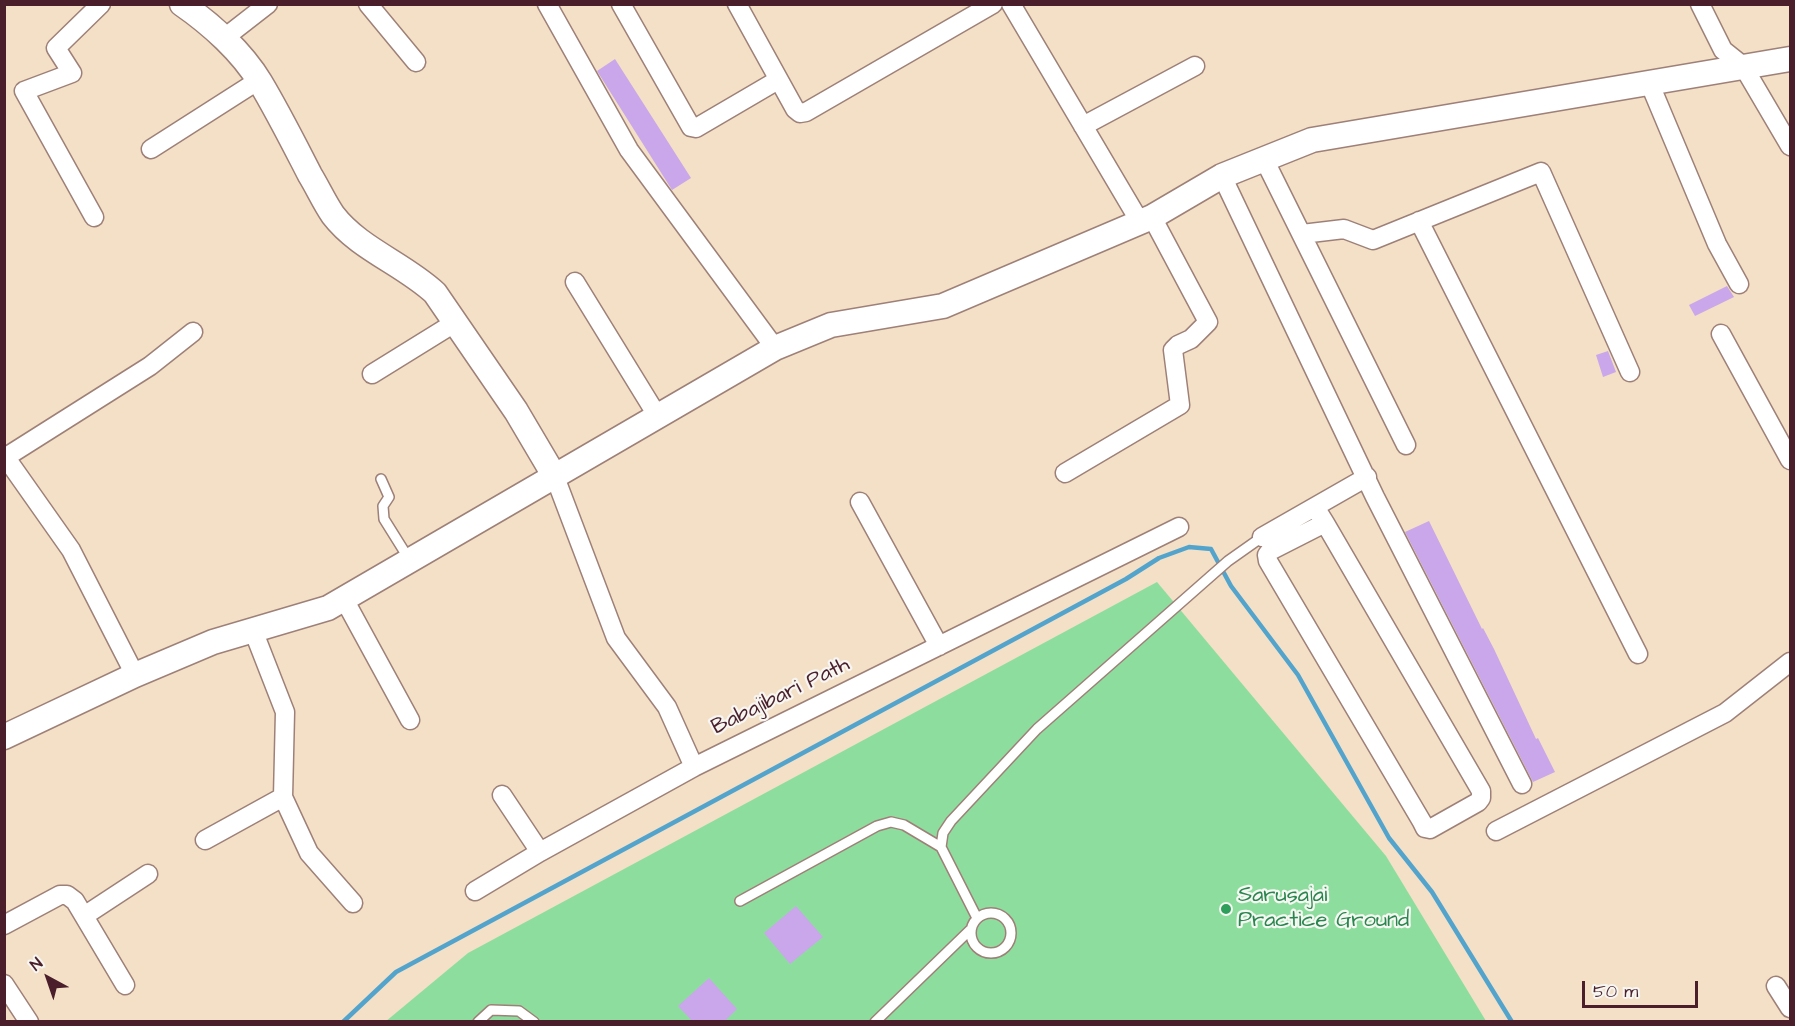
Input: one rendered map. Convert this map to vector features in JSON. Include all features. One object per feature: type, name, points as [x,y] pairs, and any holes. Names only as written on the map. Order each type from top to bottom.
[{"type":"street","points":[[94,217],[24,90],[72,73],[56,48],[101,4]]},
{"type":"street","points":[[223,39],[267,4]]},
{"type":"street","points":[[368,4],[416,62]]},
{"type":"street","points":[[548,4],[629,150],[775,348]]},
{"type":"street","points":[[621,4],[691,127],[696,128],[778,80]]},
{"type":"street","points":[[737,4],[778,80],[795,109],[800,113],[806,112],[993,4]]},
{"type":"street","points":[[1011,4],[1083,126],[1146,219],[1208,322],[1191,339],[1173,350],[1180,405],[1065,473]]},
{"type":"street","points":[[1700,4],[1723,50],[1743,66],[1791,146]]},
{"type":"street","points":[[191,7],[233,48],[259,80],[334,215],[358,239],[421,280],[435,293],[516,411],[555,477]]},
{"type":"street","points":[[4,738],[135,675],[213,642],[328,608],[775,348],[831,326],[943,306],[1146,219],[1222,176],[1312,140],[1791,59]]},
{"type":"street","points":[[1083,126],[1195,66]]},
{"type":"street","points":[[151,149],[259,80]]},
{"type":"street","points":[[1649,82],[1717,244],[1739,284]]},
{"type":"street","points":[[1264,159],[1406,444]]},
{"type":"street","points":[[1302,234],[1344,229],[1373,240],[1541,172],[1630,372]]},
{"type":"street","points":[[1222,176],[1366,477],[1522,784]]},
{"type":"street","points":[[1419,221],[1638,654]]},
{"type":"street","points":[[575,282],[658,417]]},
{"type":"street","points":[[372,374],[456,322]]},
{"type":"street","points":[[135,675],[71,550],[5,456],[150,366],[193,332]]},
{"type":"street","points":[[1721,334],[1791,460]]},
{"type":"street","name":"Babajibari Path","points":[[555,477],[616,638],[667,707],[694,767],[1179,527]]},
{"type":"street","points":[[1262,537],[1366,477]]},
{"type":"street","points":[[860,502],[939,646]]},
{"type":"street","points":[[1315,507],[1325,523],[1481,791],[1482,798],[1478,802],[1430,829],[1425,828],[1268,561],[1267,555],[1270,551],[1325,523]]},
{"type":"street","points":[[344,599],[410,720]]},
{"type":"street","points":[[254,630],[285,712],[284,797],[309,853],[353,903]]},
{"type":"street","points":[[1496,831],[1725,713],[1791,662]]},
{"type":"street","points":[[475,891],[540,852],[694,767]]},
{"type":"street","points":[[502,795],[540,852]]},
{"type":"street","points":[[205,840],[284,797]]},
{"type":"street","points":[[84,916],[148,874]]},
{"type":"street","points":[[4,925],[60,895],[67,895],[75,901],[125,985]]},
{"type":"street","points":[[4,984],[29,1022]]},
{"type":"street","points":[[1776,986],[1791,1008]]},
{"type":"lane","points":[[381,479],[389,497],[383,506],[384,519],[410,561]]},
{"type":"lane","points":[[941,847],[944,833],[951,821],[1037,729],[1228,561],[1262,537]]},
{"type":"lane","points":[[740,901],[877,826],[891,822],[904,825],[941,847],[977,918]]},
{"type":"lane","points":[[875,1022],[970,930],[977,918],[988,912],[1001,915],[1010,925],[1010,939],[1002,949],[989,953],[973,943],[970,930]]},
{"type":"lane","points":[[478,1022],[491,1010],[519,1011],[534,1022]]},
{"type":"green space","points":[[1157,582],[1386,856],[1486,1021],[385,1022],[468,953]]},
{"type":"building","points":[[615,59],[691,178],[672,190],[597,71]]},
{"type":"building","points":[[1727,286],[1734,297],[1695,316],[1689,305]]},
{"type":"building","points":[[1608,351],[1616,372],[1603,377],[1596,355]]},
{"type":"building","points":[[1429,521],[1494,649],[1536,739],[1538,738],[1555,772],[1533,782],[1405,532]]},
{"type":"building","points":[[796,906],[823,937],[790,964],[764,933]]},
{"type":"building","points":[[709,978],[737,1009],[724,1022],[693,1022],[678,1006]]},
{"type":"waterway","points":[[343,1022],[396,972],[1126,579],[1159,558],[1189,547],[1211,549],[1231,586],[1298,675],[1389,838],[1432,892],[1512,1022]]},
{"type":"place","name":"Sarusajai Practice Ground","points":[[1226,909]]}]
